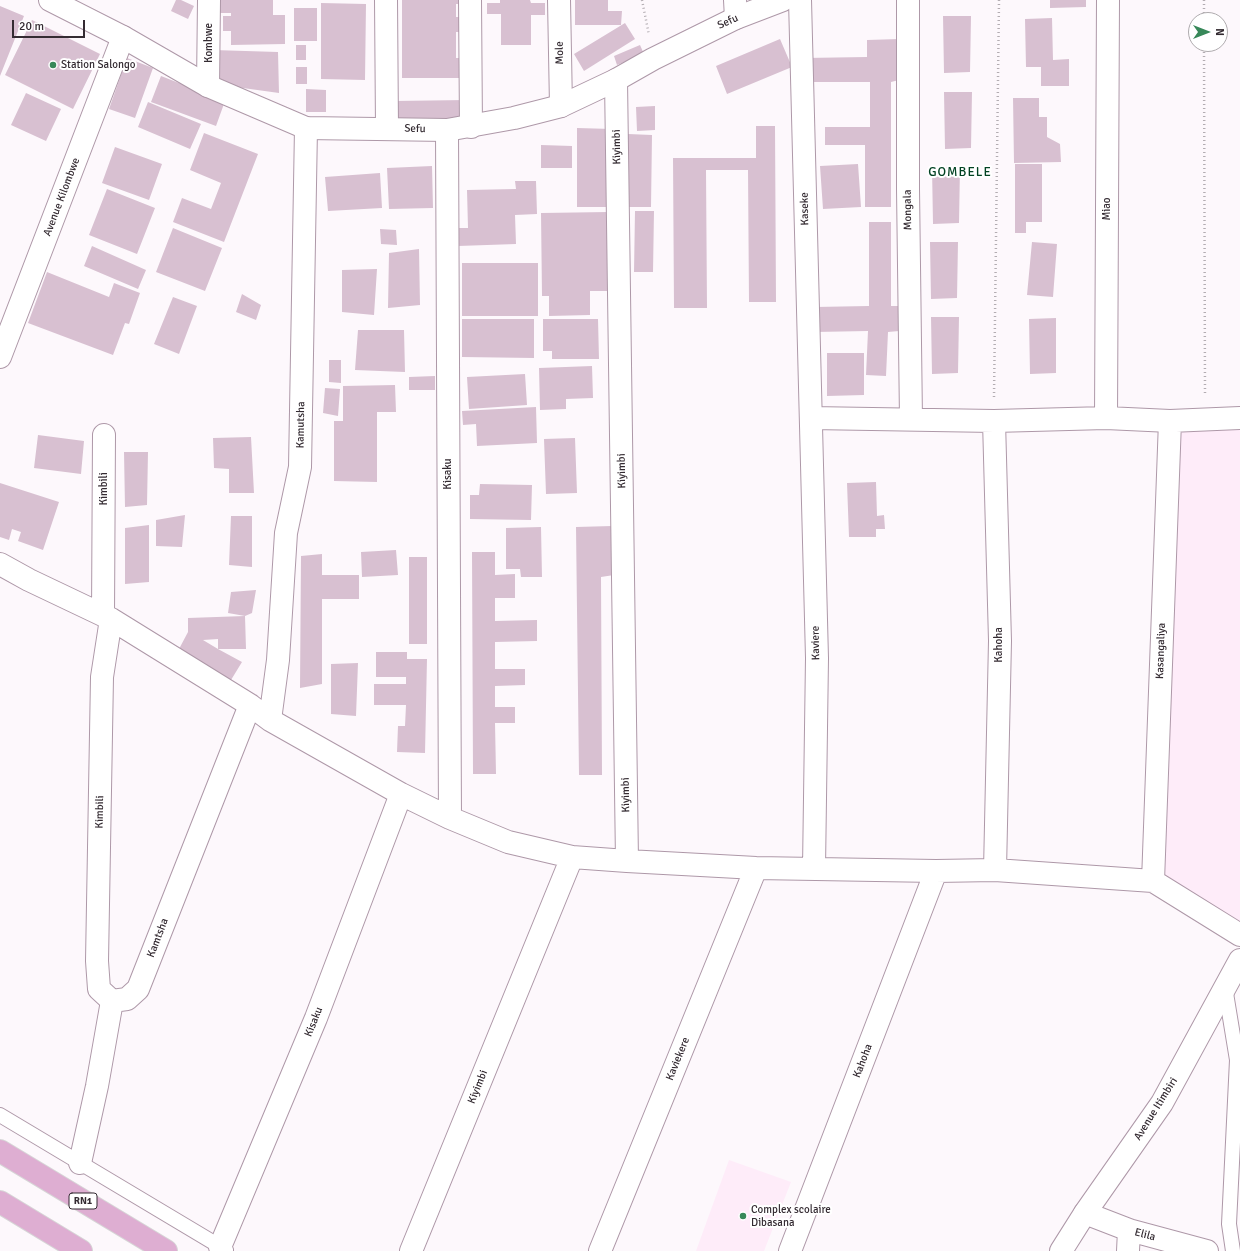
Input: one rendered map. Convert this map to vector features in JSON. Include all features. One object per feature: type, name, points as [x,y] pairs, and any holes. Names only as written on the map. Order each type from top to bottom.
[{"type":"highway","name":"RN1","points":[[0,1151],[166,1251]]},
{"type":"highway","points":[[0,1202],[80,1251]]},
{"type":"street","name":"Sefu","points":[[50,0],[124,37],[208,86],[306,128],[447,130],[471,127],[514,118],[561,106],[616,80],[654,59],[735,9],[783,0]]},
{"type":"street","name":"Kombwe","points":[[208,86],[209,0]]},
{"type":"street","points":[[386,0],[387,128]]},
{"type":"street","points":[[470,0],[471,127]]},
{"type":"street","name":"Mole","points":[[559,0],[561,106]]},
{"type":"street","name":"Kaseke","points":[[800,0],[811,418]]},
{"type":"street","name":"Mongala","points":[[908,0],[908,189],[911,419]]},
{"type":"street","name":"Miao","points":[[1106,418],[1108,0]]},
{"type":"street","name":"Avenue Kilombwe","points":[[0,357],[124,37]]},
{"type":"street","name":"Kiyimbi","points":[[616,80],[627,861]]},
{"type":"street","name":"Kamutsha","points":[[270,720],[278,660],[286,533],[300,467],[306,128]]},
{"type":"street","name":"Kisaku","points":[[447,130],[450,818]]},
{"type":"street","points":[[811,418],[994,420],[1106,418],[1170,421],[1240,418]]},
{"type":"street","name":"Kaviere","points":[[811,418],[817,658],[814,868]]},
{"type":"street","name":"Kahoha","points":[[994,420],[1000,641],[995,870]]},
{"type":"street","name":"Kasangaliya","points":[[1153,881],[1170,421]]},
{"type":"street","name":"Kimbili","points":[[104,435],[107,617],[102,677],[97,961],[99,989],[112,1001]]},
{"type":"street","points":[[0,564],[29,580],[107,617],[250,704],[270,720],[401,794],[450,818],[508,842],[572,857],[627,861],[756,868],[936,871],[995,870],[1153,881],[1240,935]]},
{"type":"street","name":"Kamtsha","points":[[112,1001],[128,999],[138,989],[250,704]]},
{"type":"street","name":"Kisaku","points":[[223,1249],[316,1018],[401,794]]},
{"type":"street","name":"Kiyimbi","points":[[411,1251],[572,857]]},
{"type":"street","name":"Kaviekere","points":[[600,1251],[756,868]]},
{"type":"street","name":"Kahoha","points":[[790,1251],[936,871]]},
{"type":"street","name":"Avenue Itimbiri","points":[[1061,1251],[1085,1213],[1162,1103],[1240,960]]},
{"type":"street","points":[[80,1163],[97,1086],[112,1001]]},
{"type":"street","name":"Elila","points":[[1085,1213],[1128,1241],[1207,1251]]},
{"type":"lane","points":[[1225,986],[1237,1060],[1229,1224],[1233,1251]]},
{"type":"lane","points":[[0,1115],[223,1249]]},
{"type":"path","points":[[642,0],[654,59]]},
{"type":"path","points":[[994,420],[999,0]]},
{"type":"path","points":[[1204,0],[1204,12]]},
{"type":"path","points":[[1204,52],[1205,419]]},
{"type":"shaded area","points":[[1170,421],[1240,422],[1240,935],[1153,881]]},
{"type":"shaded area","name":"Complex scolaire Dibasana","points":[[729,1160],[791,1182],[764,1251],[696,1251]]},
{"type":"building","points":[[176,0],[181,0],[194,6],[188,19],[171,11]]},
{"type":"building","points":[[216,0],[273,0],[273,15],[285,15],[285,44],[231,45],[231,31],[223,31],[223,16],[231,16],[231,13],[216,13]]},
{"type":"building","points":[[402,0],[464,0],[464,4],[456,4],[456,17],[462,17],[462,32],[456,32],[456,58],[461,58],[461,78],[402,78]]},
{"type":"building","points":[[500,0],[530,0],[531,3],[545,3],[545,15],[531,15],[531,45],[501,45],[501,14],[487,14],[487,3],[500,3]]},
{"type":"building","points":[[575,0],[608,0],[608,11],[622,11],[621,25],[575,25]]},
{"type":"building","points":[[1050,0],[1086,0],[1086,7],[1050,8]]},
{"type":"building","points":[[321,3],[366,4],[365,80],[321,79]]},
{"type":"building","points":[[0,6],[24,16],[0,76]]},
{"type":"building","points":[[294,8],[317,8],[317,41],[294,41]]},
{"type":"building","points":[[943,16],[971,16],[970,72],[944,73]]},
{"type":"building","points":[[1052,18],[1053,60],[1069,59],[1069,86],[1041,86],[1041,67],[1026,67],[1025,19]]},
{"type":"building","name":"Station Salongo","points":[[32,20],[100,54],[73,109],[5,75]]},
{"type":"building","points":[[625,23],[635,39],[584,71],[574,54]]},
{"type":"building","points":[[780,39],[792,67],[727,94],[716,66]]},
{"type":"building","points":[[899,39],[899,80],[891,82],[891,207],[865,207],[865,145],[825,145],[825,127],[870,127],[870,82],[805,82],[804,58],[867,57],[867,40]]},
{"type":"building","points":[[296,45],[306,45],[306,60],[296,60]]},
{"type":"building","points":[[640,45],[644,54],[617,65],[614,56]]},
{"type":"building","points":[[213,50],[278,52],[279,93],[214,84]]},
{"type":"building","points":[[127,58],[153,68],[135,118],[109,109]]},
{"type":"building","points":[[296,67],[307,67],[307,84],[296,84]]},
{"type":"building","points":[[161,76],[225,101],[216,126],[151,102]]},
{"type":"building","points":[[306,89],[326,90],[326,112],[306,112]]},
{"type":"building","points":[[944,92],[972,92],[971,148],[945,149]]},
{"type":"building","points":[[26,93],[61,109],[46,141],[11,125]]},
{"type":"building","points":[[1013,98],[1039,98],[1039,117],[1047,117],[1047,137],[1060,144],[1061,162],[1014,163]]},
{"type":"building","points":[[466,100],[466,127],[395,128],[394,101]]},
{"type":"building","points":[[148,102],[201,124],[190,149],[138,127]]},
{"type":"building","points":[[655,106],[655,130],[637,131],[636,107]]},
{"type":"building","points":[[756,126],[775,126],[776,302],[749,302],[748,170],[706,170],[707,308],[674,308],[673,158],[756,158]]},
{"type":"building","points":[[577,128],[612,129],[611,207],[577,207]]},
{"type":"building","points":[[204,133],[258,154],[224,242],[173,222],[182,198],[211,209],[221,183],[190,170]]},
{"type":"building","points":[[628,134],[652,135],[651,207],[626,207]]},
{"type":"building","points":[[541,145],[572,146],[572,168],[541,168]]},
{"type":"building","points":[[115,147],[162,164],[149,200],[102,183]]},
{"type":"building","points":[[858,164],[861,207],[823,209],[820,166]]},
{"type":"building","points":[[1015,164],[1042,164],[1042,222],[1026,222],[1026,233],[1015,233]]},
{"type":"building","points":[[432,166],[433,208],[389,209],[387,168]]},
{"type":"building","points":[[932,167],[960,167],[959,223],[933,224]]},
{"type":"building","points":[[380,173],[382,208],[328,211],[325,177]]},
{"type":"building","points":[[515,181],[536,181],[537,214],[515,215],[516,244],[458,246],[458,228],[468,228],[467,190],[516,189]]},
{"type":"building","points":[[107,189],[155,208],[137,254],[89,235]]},
{"type":"building","points":[[635,211],[654,211],[653,272],[634,272]]},
{"type":"building","points":[[608,212],[610,291],[590,291],[590,315],[549,316],[549,296],[542,296],[541,213]]},
{"type":"building","points":[[869,222],[891,222],[891,306],[899,306],[899,331],[888,332],[886,376],[866,375],[868,331],[815,332],[815,307],[869,306]]},
{"type":"building","points":[[173,228],[222,248],[205,291],[156,272]]},
{"type":"building","points":[[380,229],[396,230],[397,245],[381,244]]},
{"type":"building","points":[[930,242],[958,242],[957,298],[931,299]]},
{"type":"building","points":[[1032,242],[1057,244],[1053,297],[1027,295]]},
{"type":"building","points":[[92,246],[146,270],[138,289],[84,266]]},
{"type":"building","points":[[419,249],[420,305],[388,308],[389,253]]},
{"type":"building","points":[[462,263],[538,263],[538,316],[462,316]]},
{"type":"building","points":[[377,269],[374,315],[342,312],[342,270]]},
{"type":"building","points":[[47,272],[109,297],[114,283],[140,293],[129,324],[125,323],[113,355],[28,323]]},
{"type":"building","points":[[242,294],[261,305],[256,320],[236,312]]},
{"type":"building","points":[[173,297],[197,306],[179,354],[154,344]]},
{"type":"building","points":[[931,317],[959,317],[958,373],[932,374]]},
{"type":"building","points":[[1056,318],[1056,373],[1030,374],[1029,319]]},
{"type":"building","points":[[462,319],[534,319],[534,358],[462,357]]},
{"type":"building","points":[[543,319],[598,319],[599,359],[552,359],[552,351],[543,351]]},
{"type":"building","points":[[358,330],[404,330],[405,372],[355,370]]},
{"type":"building","points":[[827,353],[864,353],[864,395],[827,396]]},
{"type":"building","points":[[329,360],[341,360],[341,383],[329,382]]},
{"type":"building","points":[[592,366],[593,398],[566,399],[566,409],[540,410],[539,368]]},
{"type":"building","points":[[525,374],[527,405],[469,409],[467,377]]},
{"type":"building","points":[[435,376],[435,390],[409,390],[409,377]]},
{"type":"building","points":[[395,385],[396,412],[377,412],[377,482],[334,481],[334,421],[343,421],[343,386]]},
{"type":"building","points":[[325,388],[340,389],[338,416],[323,413]]},
{"type":"building","points":[[536,407],[537,443],[477,446],[476,424],[463,425],[462,411]]},
{"type":"building","points":[[38,435],[84,441],[81,474],[34,468]]},
{"type":"building","points":[[251,437],[254,493],[229,493],[229,469],[214,468],[213,438]]},
{"type":"building","points":[[575,438],[577,493],[546,494],[544,439]]},
{"type":"building","points":[[124,452],[148,452],[147,505],[125,507]]},
{"type":"building","points":[[876,482],[877,516],[884,515],[885,529],[876,529],[876,537],[849,537],[847,483]]},
{"type":"building","points":[[0,483],[59,502],[43,550],[18,541],[21,532],[12,529],[9,540],[0,537]]},
{"type":"building","points":[[480,484],[532,485],[531,520],[470,519],[470,495],[479,495]]},
{"type":"building","points":[[185,515],[182,547],[156,546],[156,520]]},
{"type":"building","points":[[231,516],[252,516],[252,567],[229,565]]},
{"type":"building","points":[[149,525],[149,582],[125,584],[125,528]]},
{"type":"building","points":[[612,526],[614,575],[601,577],[602,775],[579,775],[576,527]]},
{"type":"building","points":[[541,527],[542,577],[521,577],[520,569],[506,569],[506,528]]},
{"type":"building","points":[[396,550],[398,575],[362,577],[361,552]]},
{"type":"building","points":[[472,552],[495,552],[495,575],[515,574],[515,598],[495,598],[495,621],[537,620],[537,641],[495,642],[495,669],[525,669],[525,685],[495,686],[495,707],[515,707],[515,723],[495,723],[496,774],[473,774]]},
{"type":"building","points":[[322,554],[322,575],[359,575],[359,599],[322,599],[322,684],[300,688],[301,556]]},
{"type":"building","points":[[409,557],[427,557],[427,644],[409,644]]},
{"type":"building","points":[[256,590],[252,613],[245,616],[228,613],[231,592]]},
{"type":"building","points":[[245,616],[246,649],[218,649],[242,662],[231,680],[179,649],[188,632],[188,618]],"holes":[[[218,639],[218,649],[203,640]]]},
{"type":"building","points":[[376,652],[407,652],[407,659],[427,659],[425,753],[397,752],[398,726],[405,726],[406,705],[374,705],[374,684],[406,684],[406,677],[376,677]]},
{"type":"building","points":[[358,663],[356,716],[331,714],[331,664]]},
{"type":"place","name":"Station Salongo","points":[[53,65]]},
{"type":"place","name":"Complex scolaire Dibasana","points":[[743,1216]]},
{"type":"district","name":"GOMBELE","points":[[960,173]]}]
